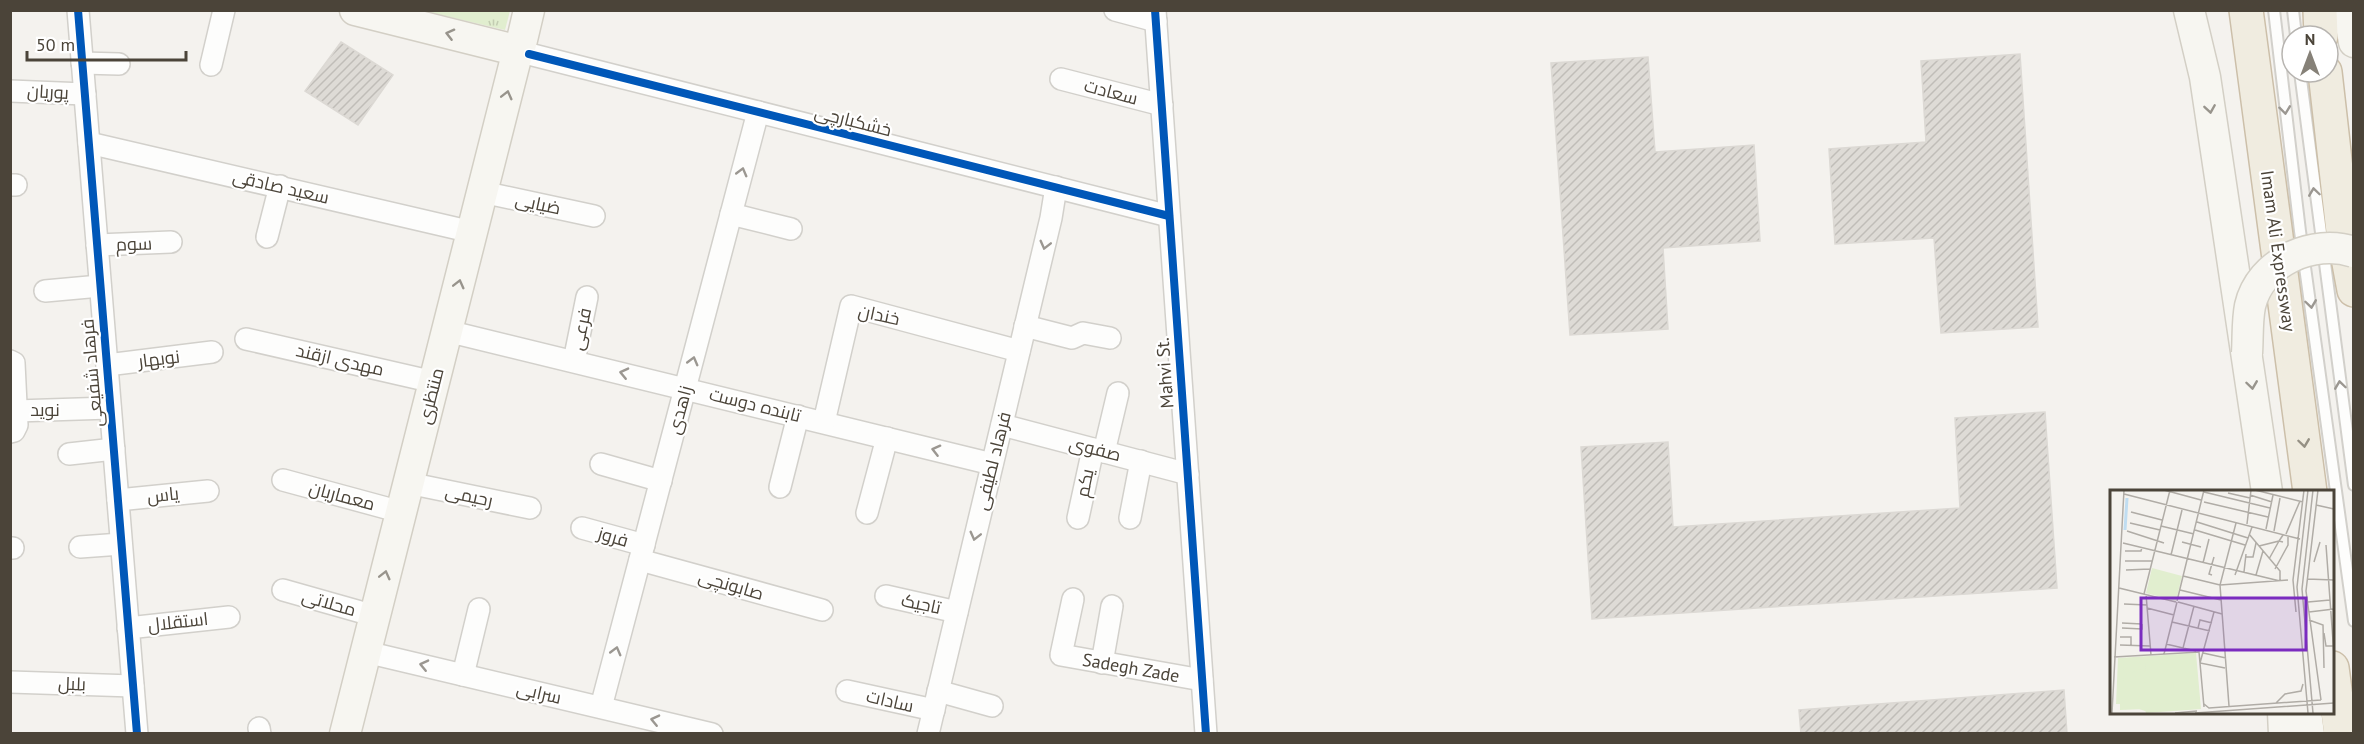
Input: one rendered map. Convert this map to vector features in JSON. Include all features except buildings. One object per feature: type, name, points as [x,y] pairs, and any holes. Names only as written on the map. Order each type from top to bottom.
[{"type":"highway","name":"Imam Ali Expressway","points":[[2246,10],[2310,490]]},
{"type":"highway","points":[[2326,84],[2343,231],[2354,291]]},
{"type":"highway","points":[[2334,683],[2341,734]]},
{"type":"main road","name":"خشکبارچی","points":[[355,10],[518,51]]},
{"type":"main road","name":"منتظری","points":[[345,734],[529,10]]},
{"type":"main road","points":[[2189,10],[2205,77],[2267,490]]},
{"type":"main road","points":[[2204,10],[2205,77]]},
{"type":"main road","points":[[2348,10],[2354,42]]},
{"type":"main road","points":[[2247,353],[2250,306],[2260,282],[2267,275],[2281,262],[2312,249],[2341,248],[2354,252]]},
{"type":"main road","points":[[2283,714],[2284,734]]},
{"type":"main road","points":[[2306,714],[2309,734]]},
{"type":"street","name":"فرهاد شفیعی","points":[[78,10],[136,734]]},
{"type":"street","points":[[211,65],[224,10]]},
{"type":"street","points":[[1115,10],[1156,16]]},
{"type":"street","name":"Mahvi St.","points":[[1156,16],[1206,734]]},
{"type":"street","name":"خشکبارچی","points":[[518,51],[1169,216]]},
{"type":"street","points":[[82,63],[118,64]]},
{"type":"street","name":"سعادت","points":[[1061,79],[1162,105]]},
{"type":"street","name":"پوریان","points":[[10,90],[85,94]]},
{"type":"street","name":"زاهدی","points":[[601,707],[758,112]]},
{"type":"street","name":"سعید صادقی","points":[[89,143],[472,232]]},
{"type":"street","points":[[267,237],[280,186]]},
{"type":"street","name":"فرهاد لطیفی","points":[[928,734],[1052,218],[1056,187]]},
{"type":"street","name":"ضیایی","points":[[482,192],[594,216]]},
{"type":"street","points":[[731,214],[791,229]]},
{"type":"street","name":"سوم","points":[[97,245],[171,242]]},
{"type":"street","points":[[45,291],[100,286]]},
{"type":"street","name":"فرعی","points":[[574,361],[587,297]]},
{"type":"street","name":"خندان","points":[[824,422],[851,306],[1019,351]]},
{"type":"street","points":[[1025,326],[1072,338],[1083,333],[1110,338]]},
{"type":"street","name":"تابنده دوست","points":[[447,331],[993,464]]},
{"type":"street","name":"مهدی ازقند","points":[[246,339],[434,382]]},
{"type":"street","name":"نوبهار","points":[[107,365],[212,352]]},
{"type":"street","points":[[10,432],[14,431],[17,426],[12,362]]},
{"type":"street","name":"یکم","points":[[1078,518],[1118,393]]},
{"type":"street","name":"نوید","points":[[16,411],[110,408]]},
{"type":"street","points":[[780,487],[798,416]]},
{"type":"street","name":"صفوی","points":[[1002,426],[1188,474]]},
{"type":"street","points":[[867,513],[887,438]]},
{"type":"street","points":[[69,454],[114,449]]},
{"type":"street","points":[[1130,518],[1141,461]]},
{"type":"street","points":[[601,464],[661,481]]},
{"type":"street","name":"معماریان","points":[[283,480],[401,512]]},
{"type":"street","name":"رحیمی","points":[[408,483],[530,508]]},
{"type":"street","name":"یاس","points":[[118,500],[208,491]]},
{"type":"street","name":"فروز","points":[[582,528],[642,553]]},
{"type":"street","points":[[80,547],[121,543]]},
{"type":"street","name":"صابونچی","points":[[642,553],[822,610]]},
{"type":"street","name":"محلاتی","points":[[283,590],[375,616]]},
{"type":"street","name":"تاجیک","points":[[886,596],[957,612]]},
{"type":"street","name":"Sadegh Zade","points":[[1073,600],[1061,655],[1202,680]]},
{"type":"street","points":[[1102,663],[1112,606]]},
{"type":"street","points":[[463,675],[479,609]]},
{"type":"street","name":"استقلال","points":[[128,628],[229,616]]},
{"type":"street","name":"سرابی","points":[[366,652],[712,734]]},
{"type":"street","name":"بلبل","points":[[10,682],[133,686]]},
{"type":"street","name":"سادات","points":[[847,691],[936,700]]},
{"type":"street","points":[[936,700],[993,706]]},
{"type":"lane","points":[[2274,10],[2300,231],[2354,621]]},
{"type":"lane","points":[[2302,84],[2354,485]]},
{"type":"green space","points":[[510,10],[505,30],[424,11]]},
{"type":"cycle path","points":[[78,10],[137,734]]},
{"type":"cycle path","points":[[1155,10],[1206,734]]},
{"type":"cycle path","points":[[529,54],[1169,216]]}]
